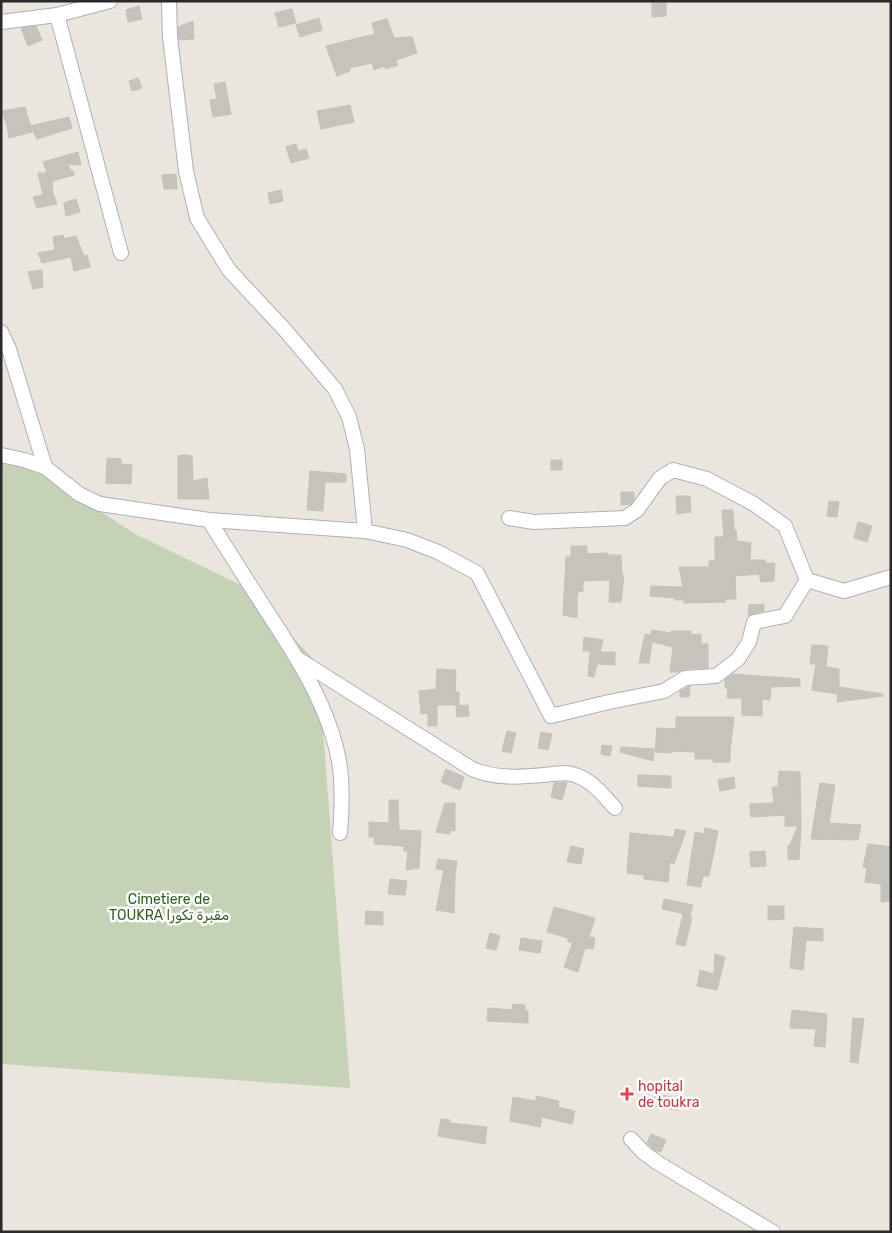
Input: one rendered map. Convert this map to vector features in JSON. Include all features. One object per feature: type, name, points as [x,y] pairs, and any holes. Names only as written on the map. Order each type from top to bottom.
[{"type":"street","points":[[1,22],[57,15],[110,1]]},
{"type":"street","points":[[169,1],[170,37],[186,171],[197,218],[229,270],[285,330],[335,388],[349,417],[357,449],[365,531]]},
{"type":"street","points":[[57,15],[121,252]]},
{"type":"street","points":[[1,332],[9,349],[45,468]]},
{"type":"street","points":[[1,455],[24,460],[45,468],[79,494],[100,504],[208,520],[365,531],[415,543],[438,552],[477,573],[550,716],[664,691],[685,678],[716,676],[738,659],[749,642],[754,622],[786,616],[807,580]]},
{"type":"street","points":[[509,518],[534,522],[625,518],[637,510],[660,478],[673,470],[707,479],[754,504],[785,526],[807,580]]},
{"type":"street","points":[[208,520],[298,659],[322,708],[334,743],[341,779],[340,833]]},
{"type":"street","points":[[807,580],[844,591],[891,577]]},
{"type":"street","points":[[298,659],[472,769],[505,777],[576,774],[593,784],[615,808]]},
{"type":"street","points":[[631,1139],[643,1152],[658,1163],[773,1232]]},
{"type":"green space","name":"Cimetiere de TOUKRA مقبرة تكورا","points":[[1,446],[135,534],[245,587],[318,664],[350,1088],[1,1064]]},
{"type":"building","points":[[652,1],[666,1],[666,16],[652,17]]},
{"type":"building","points":[[139,6],[142,19],[128,22],[126,10]]},
{"type":"building","points":[[292,9],[296,23],[279,27],[275,13]]},
{"type":"building","points":[[319,18],[322,30],[300,37],[296,25]]},
{"type":"building","points":[[387,19],[394,38],[412,37],[417,53],[396,60],[398,65],[385,69],[385,66],[374,70],[372,63],[349,68],[350,71],[337,76],[326,46],[375,34],[372,23]]},
{"type":"building","points":[[193,21],[194,39],[179,40],[178,27]]},
{"type":"building","points":[[36,26],[42,40],[28,46],[21,28]]},
{"type":"building","points":[[138,78],[142,88],[132,91],[129,81]]},
{"type":"building","points":[[225,82],[231,114],[213,117],[210,100],[217,99],[214,84]]},
{"type":"building","points":[[350,105],[354,122],[321,129],[317,111]]},
{"type":"building","points":[[25,107],[32,132],[9,138],[6,120],[2,111]]},
{"type":"building","points":[[69,117],[72,128],[37,139],[30,126]]},
{"type":"building","points":[[296,144],[298,151],[306,149],[309,158],[291,163],[286,147]]},
{"type":"building","points":[[78,152],[81,165],[68,164],[74,175],[52,181],[53,193],[57,204],[37,208],[33,197],[43,195],[38,173],[47,173],[43,162]]},
{"type":"building","points":[[176,174],[177,189],[164,189],[162,175]]},
{"type":"building","points":[[281,190],[283,201],[270,204],[268,193]]},
{"type":"building","points":[[76,199],[80,212],[66,216],[64,203]]},
{"type":"building","points":[[63,235],[64,239],[76,236],[84,256],[87,255],[90,267],[74,271],[71,257],[42,263],[38,253],[55,250],[53,237]]},
{"type":"building","points":[[42,270],[43,287],[33,289],[28,272]]},
{"type":"building","points":[[178,456],[192,456],[193,481],[207,478],[209,499],[178,499]]},
{"type":"building","points":[[107,458],[121,459],[121,464],[132,465],[131,484],[106,483]]},
{"type":"building","points":[[551,460],[562,460],[562,470],[551,470]]},
{"type":"building","points":[[310,471],[346,474],[346,482],[325,482],[323,511],[307,510]]},
{"type":"building","points":[[621,492],[634,492],[634,499],[631,504],[621,505]]},
{"type":"building","points":[[676,496],[690,496],[691,512],[677,514]]},
{"type":"building","points":[[829,501],[839,502],[837,517],[827,516]]},
{"type":"building","points":[[722,510],[733,510],[734,530],[736,530],[737,541],[751,543],[750,560],[765,560],[765,563],[775,563],[774,581],[761,582],[759,574],[735,576],[736,599],[725,599],[726,602],[684,603],[684,600],[675,600],[675,598],[650,596],[651,586],[683,587],[679,567],[709,567],[709,561],[715,560],[715,537],[724,537]]},
{"type":"building","points":[[858,522],[872,526],[867,542],[854,538]]},
{"type":"building","points":[[571,546],[587,546],[587,554],[608,553],[608,555],[621,555],[622,575],[624,576],[621,602],[609,602],[610,580],[583,581],[583,591],[578,592],[577,597],[577,618],[563,615],[566,557],[571,557]]},
{"type":"building","points":[[764,604],[764,611],[748,615],[749,605]]},
{"type":"building","points":[[652,630],[671,633],[671,631],[691,631],[691,635],[701,634],[701,644],[708,644],[708,668],[684,669],[678,672],[670,672],[673,647],[652,642],[649,663],[639,663],[645,634],[651,635]]},
{"type":"building","points":[[584,637],[603,640],[600,652],[615,652],[615,665],[597,664],[594,677],[588,676],[590,651],[583,651]]},
{"type":"building","points":[[812,645],[828,646],[826,667],[839,669],[839,687],[883,694],[883,696],[837,702],[838,694],[812,690],[816,664],[810,664]]},
{"type":"building","points":[[437,669],[456,670],[455,692],[459,692],[459,705],[437,705],[437,726],[428,726],[428,713],[421,714],[419,691],[436,689]]},
{"type":"building","points":[[732,674],[800,679],[800,686],[771,687],[770,700],[762,699],[762,716],[742,715],[742,698],[727,698],[728,688],[725,688],[725,680]]},
{"type":"building","points":[[690,686],[689,697],[680,697],[680,691]]},
{"type":"building","points":[[468,705],[469,716],[457,717],[456,706]]},
{"type":"building","points":[[676,717],[734,717],[730,762],[713,762],[713,759],[695,759],[695,752],[655,752],[657,728],[676,729]]},
{"type":"building","points":[[507,731],[516,733],[511,753],[502,751]]},
{"type":"building","points":[[541,732],[552,734],[548,750],[538,748]]},
{"type":"building","points":[[602,745],[612,746],[610,756],[601,754]]},
{"type":"building","points":[[621,747],[654,749],[653,761],[620,752]]},
{"type":"building","points":[[446,769],[464,777],[460,790],[441,782]]},
{"type":"building","points":[[779,771],[800,772],[801,826],[799,860],[788,859],[788,845],[790,845],[798,826],[785,826],[785,815],[751,817],[750,804],[774,803],[772,787],[778,787]]},
{"type":"building","points":[[638,775],[671,776],[671,788],[638,786]]},
{"type":"building","points":[[734,777],[735,788],[720,791],[718,780]]},
{"type":"building","points":[[567,782],[562,800],[551,797],[554,783]]},
{"type":"building","points":[[820,783],[835,785],[829,823],[861,825],[858,840],[811,839]]},
{"type":"building","points":[[389,800],[398,800],[399,830],[421,831],[419,868],[406,870],[408,851],[404,851],[404,846],[374,844],[375,837],[369,837],[369,822],[389,823]]},
{"type":"building","points":[[445,803],[455,803],[455,831],[450,830],[450,834],[436,832]]},
{"type":"building","points":[[705,828],[718,831],[709,876],[703,876],[701,887],[687,885],[695,832],[704,834]]},
{"type":"building","points":[[675,829],[686,831],[674,864],[670,862],[668,882],[644,879],[644,875],[627,873],[630,833],[674,837]]},
{"type":"building","points":[[868,844],[891,847],[891,901],[881,902],[881,884],[865,882],[867,868],[863,867]]},
{"type":"building","points":[[571,846],[584,849],[581,864],[567,862]]},
{"type":"building","points":[[765,851],[766,866],[751,867],[750,852]]},
{"type":"building","points":[[438,859],[457,861],[454,913],[436,910],[444,870],[436,869]]},
{"type":"building","points":[[390,879],[407,881],[405,895],[388,894]]},
{"type":"building","points":[[664,899],[693,905],[690,915],[662,909]]},
{"type":"building","points":[[768,906],[784,906],[784,919],[768,920]]},
{"type":"building","points":[[554,907],[595,918],[589,937],[595,938],[593,949],[585,948],[578,972],[564,967],[573,942],[568,942],[568,938],[547,932]]},
{"type":"building","points":[[366,911],[383,912],[383,925],[365,924]]},
{"type":"building","points":[[683,914],[691,915],[690,918],[692,918],[685,946],[676,944]]},
{"type":"building","points":[[794,927],[823,929],[823,941],[806,940],[803,970],[790,968]]},
{"type":"building","points":[[490,933],[500,936],[496,950],[486,948]]},
{"type":"building","points":[[521,938],[542,941],[540,953],[519,950]]},
{"type":"building","points":[[715,954],[725,957],[717,990],[697,986],[700,970],[714,974]]},
{"type":"building","points":[[513,1004],[525,1005],[525,1010],[528,1011],[528,1023],[487,1021],[488,1008],[512,1010]]},
{"type":"building","points":[[792,1010],[827,1014],[825,1047],[814,1046],[816,1029],[790,1028]]},
{"type":"building","points":[[853,1018],[864,1019],[858,1063],[850,1062]]},
{"type":"building","points":[[655,1094],[678,1098],[677,1110],[653,1106]]},
{"type":"building","points":[[536,1096],[559,1101],[558,1107],[575,1111],[572,1124],[542,1117],[540,1127],[510,1121],[513,1097],[536,1101]]},
{"type":"building","points":[[441,1119],[450,1120],[450,1123],[487,1127],[485,1144],[438,1136]]},
{"type":"building","points":[[651,1134],[666,1140],[661,1152],[654,1150],[647,1143]]},
{"type":"place","name":"hopital de toukra","points":[[627,1094]]}]
